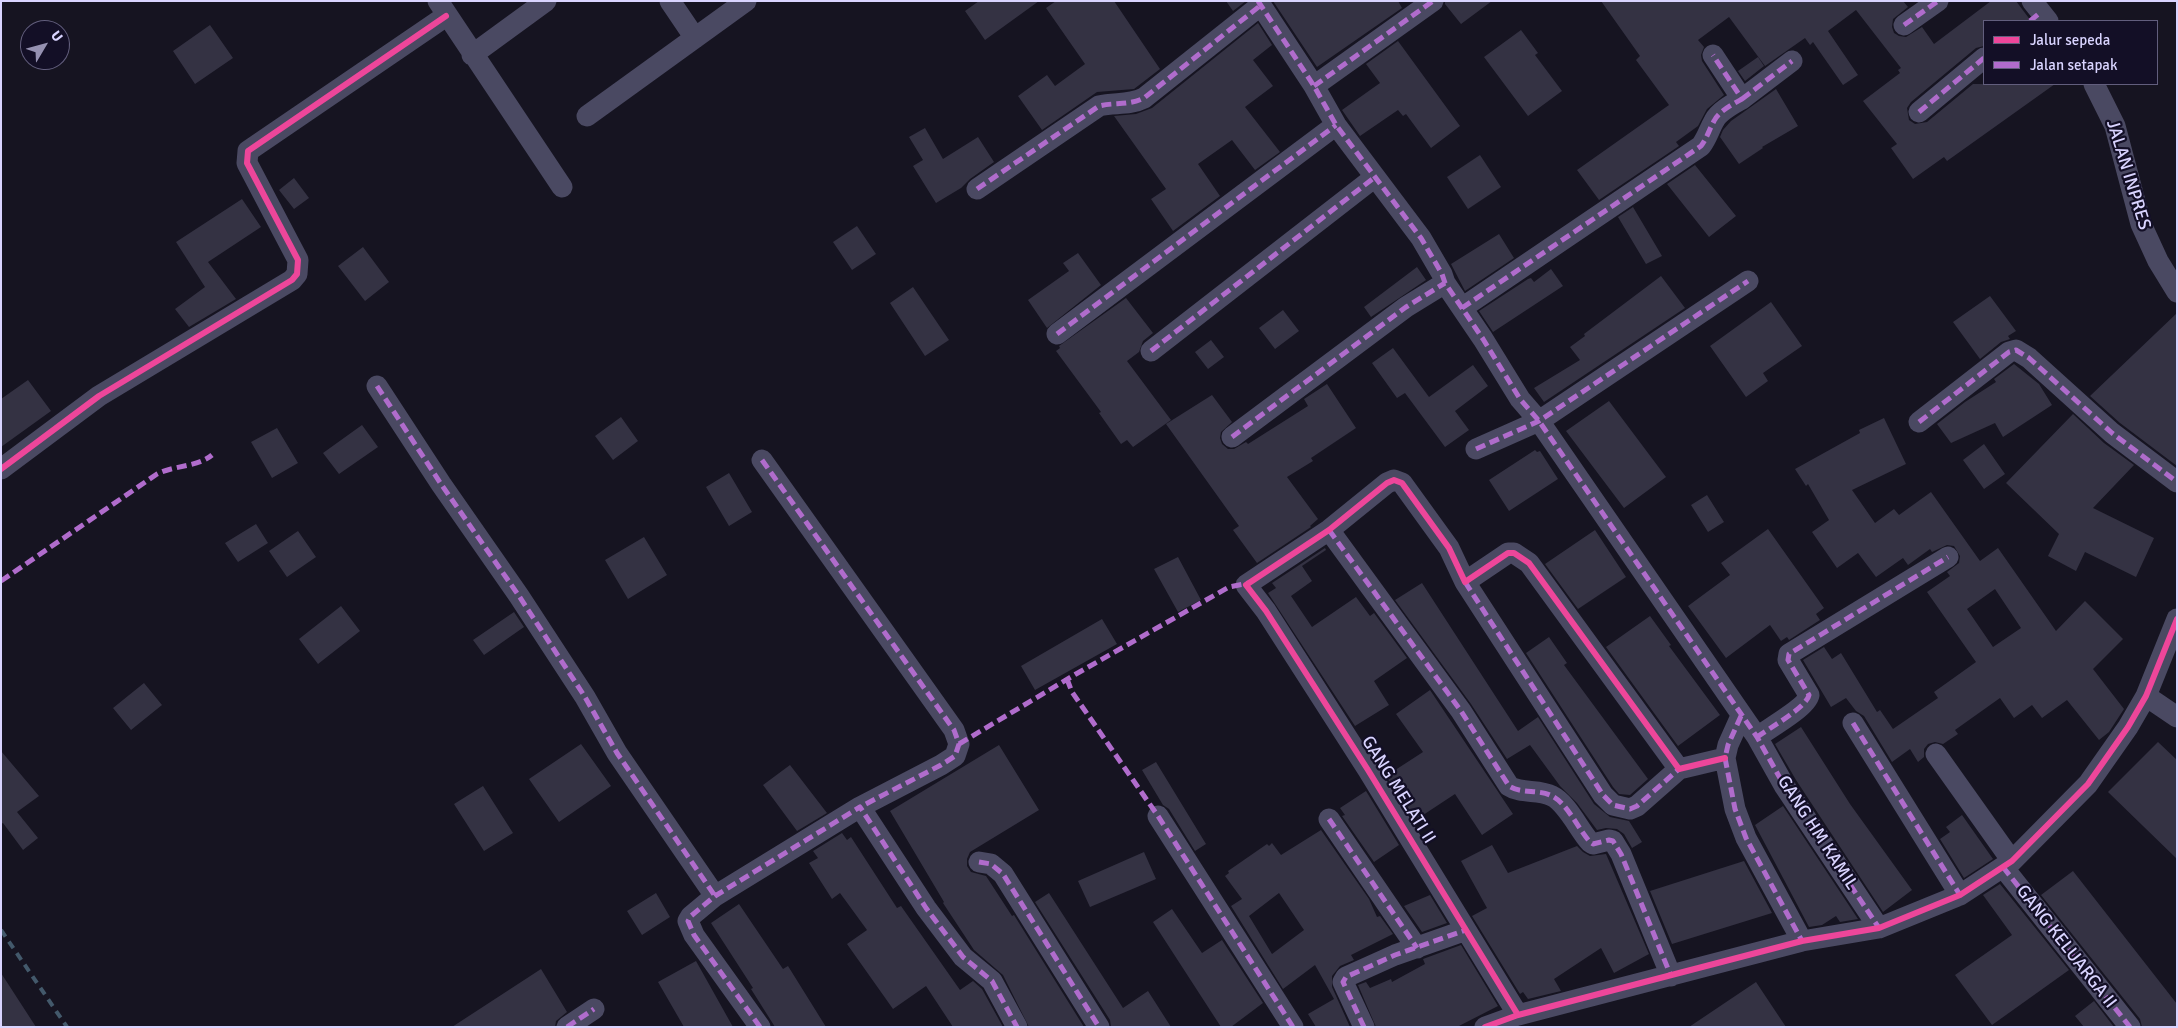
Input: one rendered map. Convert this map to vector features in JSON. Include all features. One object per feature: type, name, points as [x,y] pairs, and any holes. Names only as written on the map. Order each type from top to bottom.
[{"type":"street","points":[[472,55],[546,1]]},
{"type":"street","points":[[670,1],[695,38]]},
{"type":"street","points":[[587,116],[746,1]]},
{"type":"street","points":[[1314,86],[1433,1]]},
{"type":"street","points":[[1904,25],[1938,1]]},
{"type":"street","points":[[977,189],[1099,106],[1111,103],[1126,105],[1144,98],[1260,3]]},
{"type":"street","name":"GANG HM KAMIL","points":[[1260,3],[1314,86],[1336,125],[1421,238],[1442,274],[1445,283],[1520,399],[1539,421],[1756,737],[1785,787],[1880,928]]},
{"type":"street","points":[[1,469],[99,396],[292,280],[297,274],[298,260],[247,164],[248,151],[442,8],[562,187]]},
{"type":"street","points":[[1713,55],[1742,99]]},
{"type":"street","points":[[1919,112],[1983,59]]},
{"type":"street","points":[[1462,308],[1691,154],[1708,137],[1714,119],[1792,61]]},
{"type":"street","name":"JALAN INPRES","points":[[2094,85],[2115,126],[2141,224],[2158,261],[2177,292]]},
{"type":"street","points":[[1057,334],[1336,125]]},
{"type":"street","points":[[1151,352],[1376,176]]},
{"type":"street","points":[[1476,449],[1539,421],[1748,281]]},
{"type":"street","points":[[1232,437],[1406,307],[1445,283]]},
{"type":"street","points":[[1919,422],[2009,352],[2016,350],[2029,358],[2112,432],[2177,482]]},
{"type":"street","points":[[377,386],[441,484],[519,596],[585,697],[617,753],[715,896]]},
{"type":"street","points":[[760,1027],[694,935],[688,922],[691,916],[715,896],[860,807],[941,765],[955,756],[959,744],[954,730],[762,460]]},
{"type":"street","points":[[1671,976],[1621,854],[1613,842],[1609,840],[1593,844],[1590,842],[1553,796],[1531,790],[1517,790],[1510,786],[1461,711],[1328,530],[1386,483],[1394,480],[1402,483],[1449,548],[1464,582],[1604,794],[1614,805],[1630,809],[1637,806],[1679,768],[1725,758]]},
{"type":"street","name":"GANG MELATI II","points":[[1328,530],[1246,585],[1266,612],[1368,770],[1518,1015]]},
{"type":"street","points":[[1464,582],[1508,553],[1514,553],[1523,557],[1679,768]]},
{"type":"street","points":[[1756,737],[1801,706],[1808,698],[1809,695],[1788,660],[1789,654],[1948,557]]},
{"type":"street","points":[[1485,1027],[1518,1015],[1802,941],[1880,928],[1960,895],[2008,864],[2088,784],[2128,727],[2146,696],[2177,619]]},
{"type":"street","points":[[2146,696],[2177,717]]},
{"type":"street","points":[[1741,716],[1728,745],[1725,758],[1735,809],[1746,838],[1802,941]]},
{"type":"street","points":[[1853,723],[1960,895]]},
{"type":"street","name":"GANG KELUARGA II","points":[[1936,754],[2008,864],[2130,1027]]},
{"type":"street","points":[[860,807],[926,908],[952,943],[966,960],[992,981],[1017,1027]]},
{"type":"street","points":[[1158,816],[1293,1027]]},
{"type":"street","points":[[1330,819],[1416,948]]},
{"type":"street","points":[[980,862],[991,864],[1003,874],[1099,1027]]},
{"type":"street","points":[[1364,1027],[1343,982],[1346,977],[1395,955],[1466,930]]},
{"type":"street","points":[[567,1027],[594,1009]]},
{"type":"building","points":[[979,1],[1039,1],[985,40],[965,11]]},
{"type":"building","points":[[1056,1],[1114,1],[1160,69],[1134,89],[1097,92],[1042,130],[1018,96],[1047,75],[1055,86],[1085,64],[1046,8]]},
{"type":"building","points":[[1226,1],[1246,1],[1233,11]]},
{"type":"building","points":[[1273,1],[1398,1],[1402,8],[1317,67]]},
{"type":"building","points":[[1445,1],[1492,1],[1461,24],[1445,4]]},
{"type":"building","points":[[1601,1],[1903,1],[1908,7],[1893,19],[1892,27],[1894,33],[1906,37],[1922,27],[1934,44],[1991,1],[2016,1],[2030,20],[1983,20],[1983,46],[1976,48],[1911,102],[1907,108],[1909,120],[1915,124],[1927,122],[1973,84],[2054,85],[1947,161],[1944,157],[1913,179],[1891,148],[1897,144],[1863,101],[1900,73],[1898,70],[1901,68],[1856,10],[1828,31],[1858,75],[1843,85],[1813,42],[1810,45],[1805,38],[1765,66],[1729,17],[1698,40],[1704,47],[1701,55],[1702,61],[1724,95],[1707,109],[1698,126],[1676,142],[1679,146],[1599,200],[1577,170],[1669,105],[1636,60],[1640,56]]},
{"type":"building","points":[[1258,23],[1272,45],[1253,60],[1273,86],[1245,107],[1280,152],[1255,170],[1232,140],[1198,164],[1220,196],[1173,231],[1151,199],[1166,189],[1114,116],[1136,114],[1152,108]]},
{"type":"building","points":[[210,25],[233,58],[195,84],[173,51]]},
{"type":"building","points":[[1521,30],[1538,53],[1535,55],[1562,91],[1528,116],[1484,57]]},
{"type":"building","points":[[1398,41],[1460,126],[1431,148],[1406,114],[1403,116],[1398,110],[1360,136],[1342,110],[1380,83],[1366,64]]},
{"type":"building","points":[[1758,57],[1764,66],[1745,81],[1738,71]]},
{"type":"building","points":[[1776,89],[1798,126],[1762,147],[1739,164],[1720,137],[1723,130],[1731,121]]},
{"type":"building","points":[[925,128],[943,159],[978,137],[994,162],[961,188],[936,203],[913,166],[923,160],[909,137]]},
{"type":"building","points":[[1480,155],[1501,187],[1468,209],[1447,177]]},
{"type":"building","points":[[1695,165],[1736,216],[1709,237],[1667,184]]},
{"type":"building","points":[[294,178],[309,198],[294,209],[279,190]]},
{"type":"building","points":[[242,199],[261,227],[208,262],[236,299],[189,327],[175,309],[205,287],[176,242]]},
{"type":"building","points":[[1633,207],[1662,256],[1646,264],[1618,217]]},
{"type":"building","points":[[857,226],[876,254],[852,270],[833,242]]},
{"type":"building","points":[[1499,234],[1514,258],[1465,291],[1451,264]]},
{"type":"building","points":[[363,247],[389,282],[365,301],[338,266]]},
{"type":"building","points":[[1078,253],[1101,285],[1047,328],[1028,300],[1069,271],[1063,263]]},
{"type":"building","points":[[1417,267],[1426,280],[1371,317],[1364,307]]},
{"type":"building","points":[[1551,269],[1563,286],[1493,332],[1479,311],[1528,279],[1531,278],[1534,282]]},
{"type":"building","points":[[1661,276],[1685,308],[1544,402],[1534,388],[1580,360],[1570,347],[1585,336],[1584,334]]},
{"type":"building","points":[[913,287],[949,340],[925,356],[890,303]]},
{"type":"building","points":[[1990,296],[2016,331],[2008,336],[2010,339],[2001,342],[1980,359],[1953,322]]},
{"type":"building","points":[[1126,298],[1153,333],[1143,341],[1139,352],[1127,361],[1171,420],[1133,447],[1127,440],[1121,444],[1099,413],[1101,412],[1056,351],[1060,348],[1059,346]]},
{"type":"building","points":[[1771,302],[1802,346],[1763,373],[1768,381],[1746,397],[1710,346]]},
{"type":"building","points":[[1283,310],[1299,331],[1275,349],[1259,328]]},
{"type":"building","points":[[2177,313],[2177,466],[2120,423],[2090,396]]},
{"type":"building","points":[[1211,340],[1224,357],[1208,369],[1195,352]]},
{"type":"building","points":[[1393,348],[1429,397],[1473,365],[1488,386],[1455,411],[1469,430],[1445,447],[1405,393],[1397,398],[1372,363]]},
{"type":"building","points":[[2014,364],[2039,384],[2052,405],[2003,437],[1995,423],[1951,443],[1937,424],[1965,402],[1996,382],[1994,379]]},
{"type":"building","points":[[28,380],[51,411],[1,447],[1,399]]},
{"type":"building","points":[[1327,384],[1356,428],[1311,458],[1313,461],[1287,477],[1318,519],[1311,527],[1257,563],[1233,530],[1239,526],[1166,424],[1212,395],[1232,422],[1221,432],[1222,444],[1228,449],[1234,449],[1246,442],[1248,444],[1308,406],[1304,399]]},
{"type":"building","points":[[1609,401],[1666,477],[1624,508],[1566,431]]},
{"type":"building","points":[[2073,414],[2104,443],[2134,465],[2093,508],[2154,538],[2136,577],[2085,552],[2076,571],[2048,556],[2059,534],[2006,483]]},
{"type":"building","points":[[621,417],[638,441],[613,460],[595,436]]},
{"type":"building","points":[[1884,418],[1906,464],[1852,490],[1875,523],[1894,509],[1899,515],[1931,492],[1980,561],[1998,548],[2056,631],[2085,601],[2123,639],[2093,669],[2124,709],[2109,732],[2099,740],[2067,700],[2042,718],[2032,705],[2014,718],[2000,698],[1955,730],[1958,734],[1943,744],[1935,742],[1928,744],[1924,749],[1924,757],[1918,762],[1910,749],[1892,762],[1864,716],[1856,711],[1846,698],[1831,707],[1803,660],[1824,647],[1832,659],[1841,653],[1877,712],[1880,710],[1893,729],[1938,698],[1934,692],[1976,662],[1927,592],[1950,576],[1947,572],[1959,563],[1960,556],[1954,546],[1947,545],[1932,552],[1930,549],[1908,565],[1903,558],[1876,577],[1858,553],[1837,568],[1812,532],[1829,520],[1808,484],[1806,486],[1795,469],[1860,433],[1859,430]],"holes":[[[1995,589],[2021,628],[1993,647],[1967,609]]]},
{"type":"building","points":[[362,425],[378,447],[339,474],[323,453]]},
{"type":"building","points":[[277,428],[298,463],[272,478],[251,442]]},
{"type":"building","points":[[1984,444],[2005,474],[1984,489],[1963,460]]},
{"type":"building","points":[[1535,450],[1537,452],[1540,451],[1558,479],[1509,511],[1489,480]]},
{"type":"building","points":[[729,473],[752,512],[729,526],[706,487]]},
{"type":"building","points":[[1707,495],[1724,522],[1708,532],[1691,505]]},
{"type":"building","points":[[256,524],[268,543],[238,562],[225,543]]},
{"type":"building","points":[[1768,529],[1824,608],[1816,614],[1820,620],[1789,640],[1787,637],[1781,641],[1770,625],[1726,658],[1688,606],[1730,575],[1721,563]]},
{"type":"building","points":[[1595,530],[1626,577],[1578,609],[1545,564]]},
{"type":"building","points":[[298,531],[316,557],[287,577],[269,551]]},
{"type":"building","points":[[644,537],[667,575],[628,599],[605,560]]},
{"type":"building","points":[[1325,548],[1326,550],[1302,566],[1312,581],[1291,596],[1312,627],[1356,597],[1370,616],[1374,613],[1407,658],[1374,681],[1389,705],[1355,726],[1268,593],[1276,588],[1272,583]]},
{"type":"building","points":[[1178,557],[1201,600],[1178,612],[1154,569]]},
{"type":"building","points":[[1422,583],[1518,731],[1538,717],[1594,804],[1610,817],[1629,821],[1642,842],[1632,848],[1624,834],[1617,829],[1606,828],[1597,830],[1577,803],[1560,786],[1530,745],[1507,759],[1471,704],[1395,600]]},
{"type":"building","points":[[341,606],[360,631],[318,664],[299,639]]},
{"type":"building","points":[[514,612],[524,627],[484,655],[473,640]]},
{"type":"building","points":[[1650,616],[1671,645],[1669,646],[1720,715],[1678,746],[1606,647]]},
{"type":"building","points":[[1102,619],[1117,644],[1035,690],[1021,666]]},
{"type":"building","points":[[1549,637],[1567,663],[1564,665],[1648,779],[1630,795],[1619,794],[1613,787],[1526,653]]},
{"type":"building","points":[[144,683],[162,705],[131,730],[113,708]]},
{"type":"building","points":[[1430,690],[1513,814],[1482,835],[1455,794],[1414,821],[1386,776],[1423,752],[1396,714]]},
{"type":"building","points":[[1801,727],[1850,804],[1912,890],[1883,912],[1796,780],[1775,744]]},
{"type":"building","points":[[2158,742],[2177,760],[2177,859],[2108,792]]},
{"type":"building","points":[[581,744],[611,786],[559,822],[529,779]]},
{"type":"building","points":[[999,745],[1039,810],[970,852],[967,866],[971,872],[986,876],[1012,916],[1014,915],[1084,1027],[1029,1027],[1003,975],[974,950],[943,903],[890,811]]},
{"type":"building","points":[[1,751],[39,796],[17,812],[38,838],[23,850],[3,823],[1,824]]},
{"type":"building","points":[[1156,762],[1206,844],[1195,851],[1169,809],[1163,805],[1142,770]]},
{"type":"building","points":[[790,765],[827,813],[797,831],[763,785]]},
{"type":"building","points":[[483,786],[513,833],[484,851],[454,804]]},
{"type":"building","points":[[1366,791],[1399,845],[1374,862],[1342,816],[1345,815],[1340,808]]},
{"type":"building","points":[[1783,806],[1858,919],[1840,922],[1836,916],[1822,925],[1809,927],[1755,825]]},
{"type":"building","points":[[1962,815],[1993,859],[1964,878],[1940,839],[1950,832],[1946,827]]},
{"type":"building","points":[[1321,830],[1369,899],[1377,917],[1380,916],[1393,934],[1351,955],[1354,960],[1340,966],[1332,976],[1332,987],[1350,1027],[1316,1027],[1308,1014],[1334,999],[1315,965],[1283,989],[1231,906],[1242,899],[1225,876],[1229,873],[1228,871],[1267,844],[1269,846],[1272,843],[1281,855]],"holes":[[[1279,893],[1304,930],[1272,954],[1249,916]]]},
{"type":"building","points":[[842,833],[847,840],[851,837],[897,908],[901,906],[960,990],[973,981],[982,989],[1003,1027],[953,1027],[926,986],[893,1009],[847,944],[867,930],[840,893],[832,899],[809,863],[818,858],[813,851]]},
{"type":"building","points":[[1492,845],[1508,873],[1577,846],[1590,856],[1606,854],[1649,954],[1614,973],[1601,948],[1554,979],[1561,991],[1528,999],[1523,992],[1520,994],[1472,916],[1487,908],[1461,861]]},
{"type":"building","points":[[1144,852],[1156,879],[1090,907],[1078,881]]},
{"type":"building","points":[[1744,861],[1772,913],[1672,944],[1650,891]]},
{"type":"building","points":[[2073,871],[2177,1004],[2177,1027],[2142,1027],[2140,1019],[2041,895]]},
{"type":"building","points":[[2000,884],[2069,970],[1992,1025],[1955,975],[2012,935],[1983,895]]},
{"type":"building","points":[[656,893],[670,917],[642,935],[627,911]]},
{"type":"building","points":[[1049,893],[1123,1008],[1148,991],[1171,1027],[1111,1027],[1110,1020],[1035,902]]},
{"type":"building","points":[[1430,895],[1447,923],[1422,932],[1404,906]]},
{"type":"building","points":[[739,904],[783,969],[788,966],[826,1027],[775,1027],[751,989],[753,988],[711,923]]},
{"type":"building","points":[[1172,909],[1202,953],[1222,940],[1263,1003],[1231,1027],[1221,1027],[1153,922]]},
{"type":"building","points":[[1461,945],[1498,1006],[1457,1027],[1376,1027],[1358,985],[1366,982],[1370,988],[1391,979],[1392,982],[1425,964],[1423,959]]},
{"type":"building","points":[[696,961],[733,1027],[684,1027],[658,982]]},
{"type":"building","points":[[541,969],[567,1012],[556,1021],[555,1027],[452,1027]]},
{"type":"building","points":[[1,973],[36,1027],[1,1027]]},
{"type":"building","points":[[1756,982],[1786,1027],[1689,1027]]},
{"type":"building","points":[[2094,1001],[2114,1027],[2084,1027],[2075,1016]]},
{"type":"railway","points":[[1,930],[67,1027]]},
{"type":"marked path","points":[[1258,1],[1314,86],[1336,125],[1421,238],[1442,274],[1445,283],[1483,339],[1520,399],[1539,421],[1757,737],[1785,787],[1879,928]]},
{"type":"marked path","points":[[1314,86],[1433,1]]},
{"type":"marked path","points":[[1904,25],[1938,1]]},
{"type":"marked path","points":[[977,189],[1099,106],[1132,102],[1144,98],[1261,5]]},
{"type":"marked path","points":[[2031,20],[2041,12]]},
{"type":"marked path","points":[[1462,308],[1701,146],[1716,117],[1726,108],[1742,99],[1713,55]]},
{"type":"marked path","points":[[1919,112],[1983,59]]},
{"type":"marked path","points":[[1742,99],[1792,61]]},
{"type":"marked path","points":[[1057,334],[1336,125]]},
{"type":"marked path","points":[[1151,351],[1375,177]]},
{"type":"marked path","points":[[1476,449],[1539,421],[1748,281]]},
{"type":"marked path","points":[[1232,437],[1406,307],[1445,283]]},
{"type":"marked path","points":[[1919,422],[2009,352],[2016,350],[2029,358],[2112,433],[2177,482]]},
{"type":"marked path","points":[[377,386],[441,484],[519,596],[585,697],[617,753],[715,896]]},
{"type":"marked path","points":[[1,581],[157,474],[200,462],[212,455]]},
{"type":"marked path","points":[[762,460],[954,730],[959,744],[955,756],[941,765],[860,807]]},
{"type":"marked path","points":[[1329,530],[1461,711],[1509,786],[1519,790],[1547,794],[1557,799],[1568,810],[1593,844],[1609,840],[1613,841],[1621,854],[1671,976]]},
{"type":"marked path","points":[[1757,737],[1802,706],[1809,695],[1788,660],[1789,654],[1948,557]]},
{"type":"marked path","points":[[1465,582],[1603,795],[1613,805],[1630,809],[1637,806],[1679,769]]},
{"type":"marked path","points":[[959,744],[1076,674],[1229,587],[1249,583]]},
{"type":"marked path","points":[[1067,679],[1072,692],[1158,816],[1293,1027]]},
{"type":"marked path","points":[[1741,716],[1728,745],[1725,758],[1735,809],[1746,838],[1802,941]]},
{"type":"marked path","points":[[1853,723],[1960,895]]},
{"type":"marked path","points":[[760,1027],[694,935],[688,921],[691,916],[715,896],[860,807],[926,908],[963,957],[992,981],[1017,1027]]},
{"type":"marked path","points":[[1329,819],[1417,948]]},
{"type":"marked path","points":[[979,862],[991,864],[1003,874],[1099,1027]]},
{"type":"marked path","points":[[2003,867],[2130,1027]]},
{"type":"marked path","points":[[1364,1027],[1343,982],[1346,977],[1395,955],[1466,930]]},
{"type":"marked path","points":[[567,1027],[594,1009]]},
{"type":"cycle path","points":[[1,469],[99,396],[292,280],[297,274],[298,260],[247,163],[248,151],[446,16]]},
{"type":"cycle path","points":[[1518,1015],[1368,770],[1266,611],[1246,585],[1329,530],[1387,483],[1394,480],[1402,483],[1449,548],[1465,582],[1508,553],[1514,553],[1529,563],[1679,769],[1725,758]]},
{"type":"cycle path","points":[[1485,1027],[1518,1015],[1802,941],[1879,928],[1960,895],[2012,861],[2088,784],[2128,727],[2146,696],[2177,619]]}]
